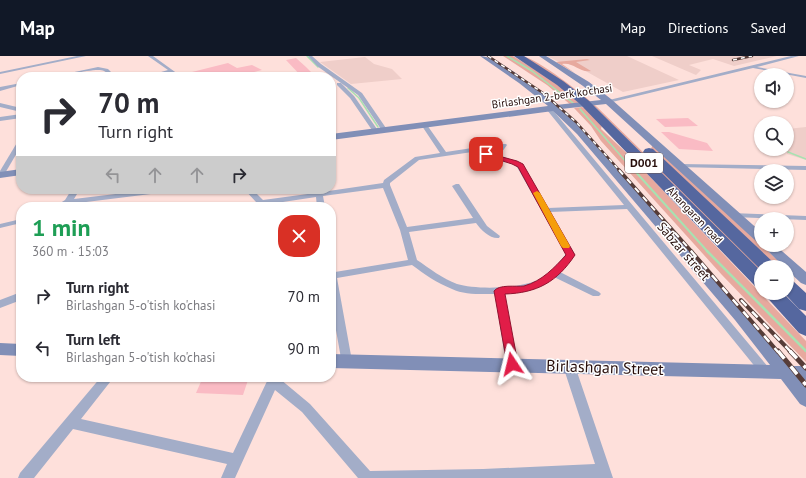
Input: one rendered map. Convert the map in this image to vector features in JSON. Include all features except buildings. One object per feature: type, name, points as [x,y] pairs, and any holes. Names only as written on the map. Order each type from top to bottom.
[{"type":"highway","name":"Ahangaran road","points":[[518,56],[560,83],[598,103],[754,274]]},
{"type":"highway","name":"Ahangaran road","points":[[529,56],[560,74],[598,103],[761,260]]},
{"type":"highway","points":[[647,150],[650,138]]},
{"type":"highway","points":[[794,292],[806,304]]},
{"type":"highway","points":[[779,300],[806,328]]},
{"type":"street","points":[[0,73],[84,56]]},
{"type":"street","points":[[150,56],[171,71]]},
{"type":"street","points":[[310,56],[328,72]]},
{"type":"street","name":"Sabzar street","points":[[483,56],[522,81],[552,109],[740,316],[806,399]]},
{"type":"street","name":"Ahangaran road","points":[[542,56],[586,84],[598,103],[650,138],[754,233]]},
{"type":"street","name":"Birlashgan 2-berk ko'chasi","points":[[336,136],[598,103],[797,56]]},
{"type":"street","points":[[304,57],[323,72]]},
{"type":"street","points":[[750,67],[806,77]]},
{"type":"street","points":[[22,68],[24,72]]},
{"type":"street","points":[[78,72],[98,68],[108,72]]},
{"type":"street","points":[[167,72],[171,71]]},
{"type":"street","points":[[336,79],[355,94],[381,131]]},
{"type":"street","points":[[336,82],[355,94],[381,131]]},
{"type":"street","points":[[0,89],[16,85]]},
{"type":"street","points":[[0,105],[16,109]]},
{"type":"street","points":[[0,119],[16,117]]},
{"type":"street","points":[[425,126],[444,154]]},
{"type":"street","points":[[495,156],[504,146]]},
{"type":"street","points":[[0,175],[16,149]]},
{"type":"street","points":[[472,150],[495,156],[520,166],[571,255],[554,273],[536,286],[519,290],[499,291],[455,287],[434,276],[414,262],[404,230],[386,185],[388,180],[414,160],[472,150]]},
{"type":"street","points":[[590,150],[630,207],[765,371]]},
{"type":"street","points":[[680,166],[806,168]]},
{"type":"street","points":[[0,175],[16,173]]},
{"type":"street","points":[[336,190],[386,185]]},
{"type":"street","points":[[456,186],[484,228],[496,236]]},
{"type":"street","points":[[68,202],[73,194]]},
{"type":"street","points":[[68,202],[134,194]]},
{"type":"street","points":[[253,194],[260,202]]},
{"type":"street","points":[[266,202],[308,194]]},
{"type":"street","points":[[546,210],[630,207]]},
{"type":"street","points":[[735,215],[806,218]]},
{"type":"street","points":[[404,230],[478,220]]},
{"type":"street","points":[[0,226],[16,222]]},
{"type":"street","points":[[776,252],[806,280]]},
{"type":"street","points":[[336,273],[414,262]]},
{"type":"street","points":[[554,273],[596,294]]},
{"type":"street","points":[[499,291],[512,364]]},
{"type":"street","points":[[0,304],[16,298]]},
{"type":"street","points":[[336,328],[339,361]]},
{"type":"street","points":[[0,349],[16,350]]},
{"type":"street","name":"Birlashgan Street","points":[[339,361],[512,364],[806,373]]},
{"type":"street","points":[[277,382],[306,408],[367,478],[605,474],[570,366]]},
{"type":"street","points":[[25,478],[104,382]]},
{"type":"street","points":[[228,478],[273,382]]},
{"type":"street","points":[[72,422],[236,460]]},
{"type":"shaded area","points":[[503,56],[513,56],[531,67],[562,88],[583,106],[572,106],[547,85]]},
{"type":"shaded area","points":[[522,56],[549,70],[572,86],[597,107],[754,261],[754,265],[595,107]]},
{"type":"shaded area","points":[[547,56],[627,56],[679,80],[623,92],[573,64],[559,62]]},
{"type":"shaded area","points":[[652,56],[777,56],[734,66],[713,59],[689,65],[701,70],[696,75]]},
{"type":"shaded area","points":[[365,57],[374,64],[392,69],[402,79],[351,84],[320,62]]},
{"type":"shaded area","points":[[590,60],[576,62],[591,71],[562,64],[575,73],[556,62]]},
{"type":"shaded area","points":[[582,107],[587,109],[602,125],[601,129],[633,159],[754,286],[754,300],[767,300],[806,341],[806,362],[722,275],[601,141],[591,126],[574,108]]},
{"type":"shaded area","points":[[806,127],[806,160],[793,156],[794,128]]},
{"type":"shaded area","points":[[653,144],[754,238],[754,248],[651,149]]},
{"type":"shaded area","points":[[758,252],[769,252],[777,260],[767,260]]},
{"type":"waterway","points":[[307,56],[318,67]]},
{"type":"waterway","points":[[507,56],[532,71],[573,103]]},
{"type":"waterway","points":[[348,88],[359,98],[378,127]]},
{"type":"waterway","points":[[580,109],[634,171]]},
{"type":"waterway","points":[[794,154],[806,159]]},
{"type":"waterway","points":[[634,170],[708,252]]},
{"type":"waterway","points":[[707,251],[806,351]]},
{"type":"railway","points":[[488,56],[543,93],[576,122],[620,171]]},
{"type":"railway","points":[[733,60],[752,56]]},
{"type":"railway","points":[[619,170],[692,252]]},
{"type":"railway","points":[[691,251],[778,352]]},
{"type":"railway","points":[[741,300],[791,352]]},
{"type":"railway","points":[[778,351],[806,385]]},
{"type":"railway","points":[[790,351],[806,368]]},
{"type":"slow traffic","points":[[537,193],[566,246]]},
{"type":"route","points":[[486,154],[514,162],[520,166],[571,255],[554,273],[536,286],[519,290],[499,291],[512,364]]}]
